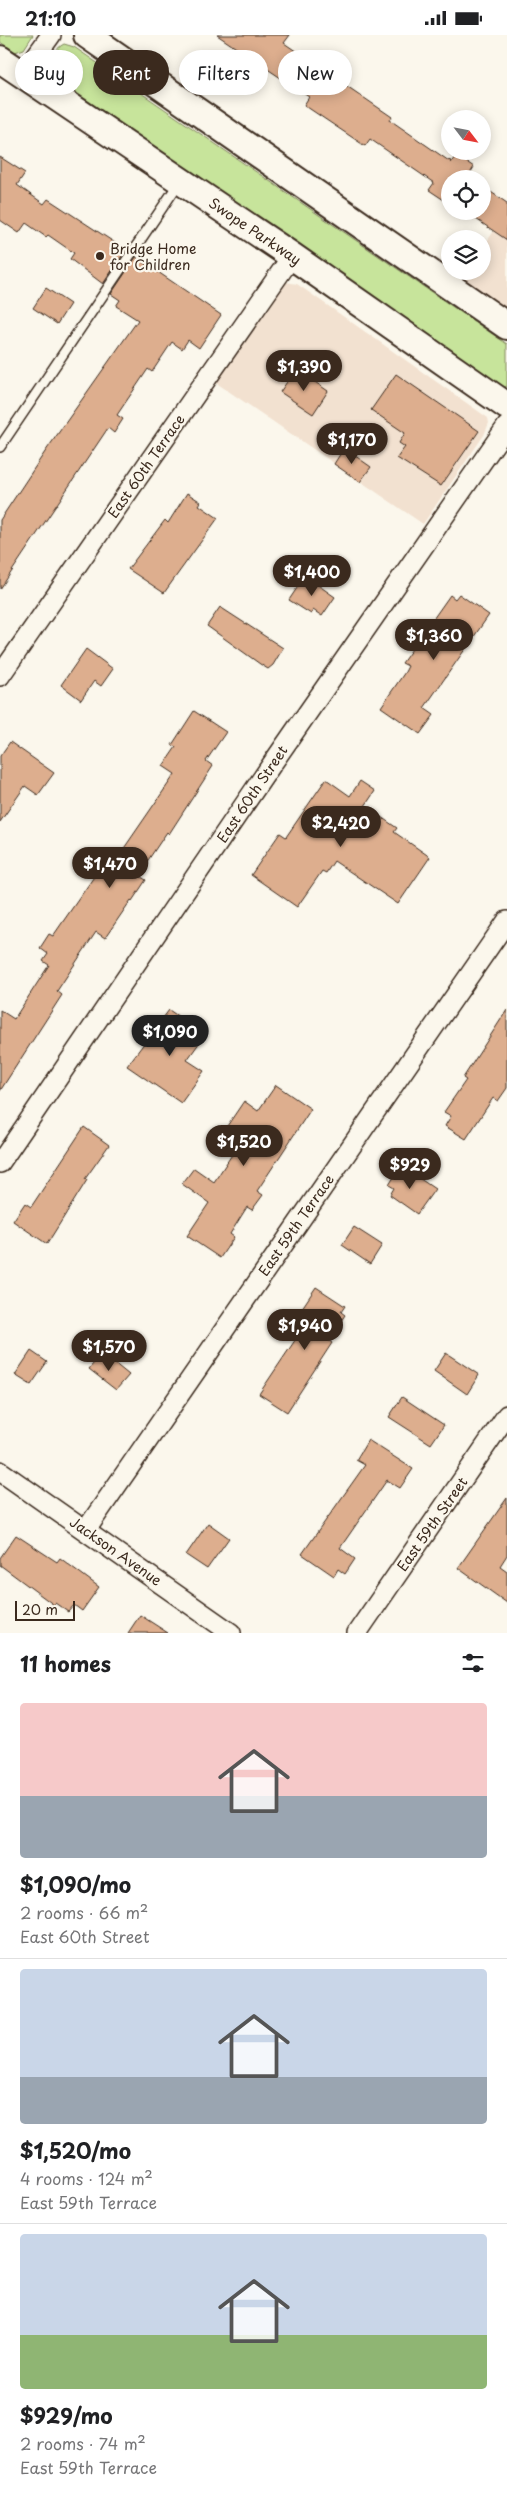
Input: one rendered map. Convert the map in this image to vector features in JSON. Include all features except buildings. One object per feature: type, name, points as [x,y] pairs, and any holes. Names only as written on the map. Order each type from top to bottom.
[{"type":"main road","points":[[87,35],[507,326]]},
{"type":"main road","name":"Swope Parkway","points":[[0,59],[15,69]]},
{"type":"main road","name":"Swope Parkway","points":[[54,95],[292,256],[507,406]]},
{"type":"street","points":[[40,50],[51,35]]},
{"type":"street","name":"East 60th Terrace","points":[[0,677],[292,256]]},
{"type":"street","name":"East 60th Street","points":[[0,1163],[267,771],[507,426]]},
{"type":"street","name":"East 59th Terrace","points":[[86,1530],[507,921]]},
{"type":"street","name":"East 59th Street","points":[[357,1633],[507,1415]]},
{"type":"street","name":"Jackson Avenue","points":[[0,1471],[231,1633]]},
{"type":"lane","points":[[0,447],[181,181]]},
{"type":"shaded area","points":[[507,212],[507,310],[464,280],[491,280],[491,235]]},
{"type":"shaded area","points":[[286,282],[297,284],[488,418],[489,423],[484,435],[423,524],[212,380],[280,285]]},
{"type":"green space","points":[[0,35],[33,35],[24,49],[15,50],[15,52],[0,42]]},
{"type":"green space","points":[[64,44],[78,50],[57,50]]},
{"type":"green space","points":[[83,53],[93,60],[93,95],[144,95],[507,344],[507,387],[501,386],[77,95],[83,95]]},
{"type":"place","name":"Bridge Home for Children","points":[[100,256]]}]
